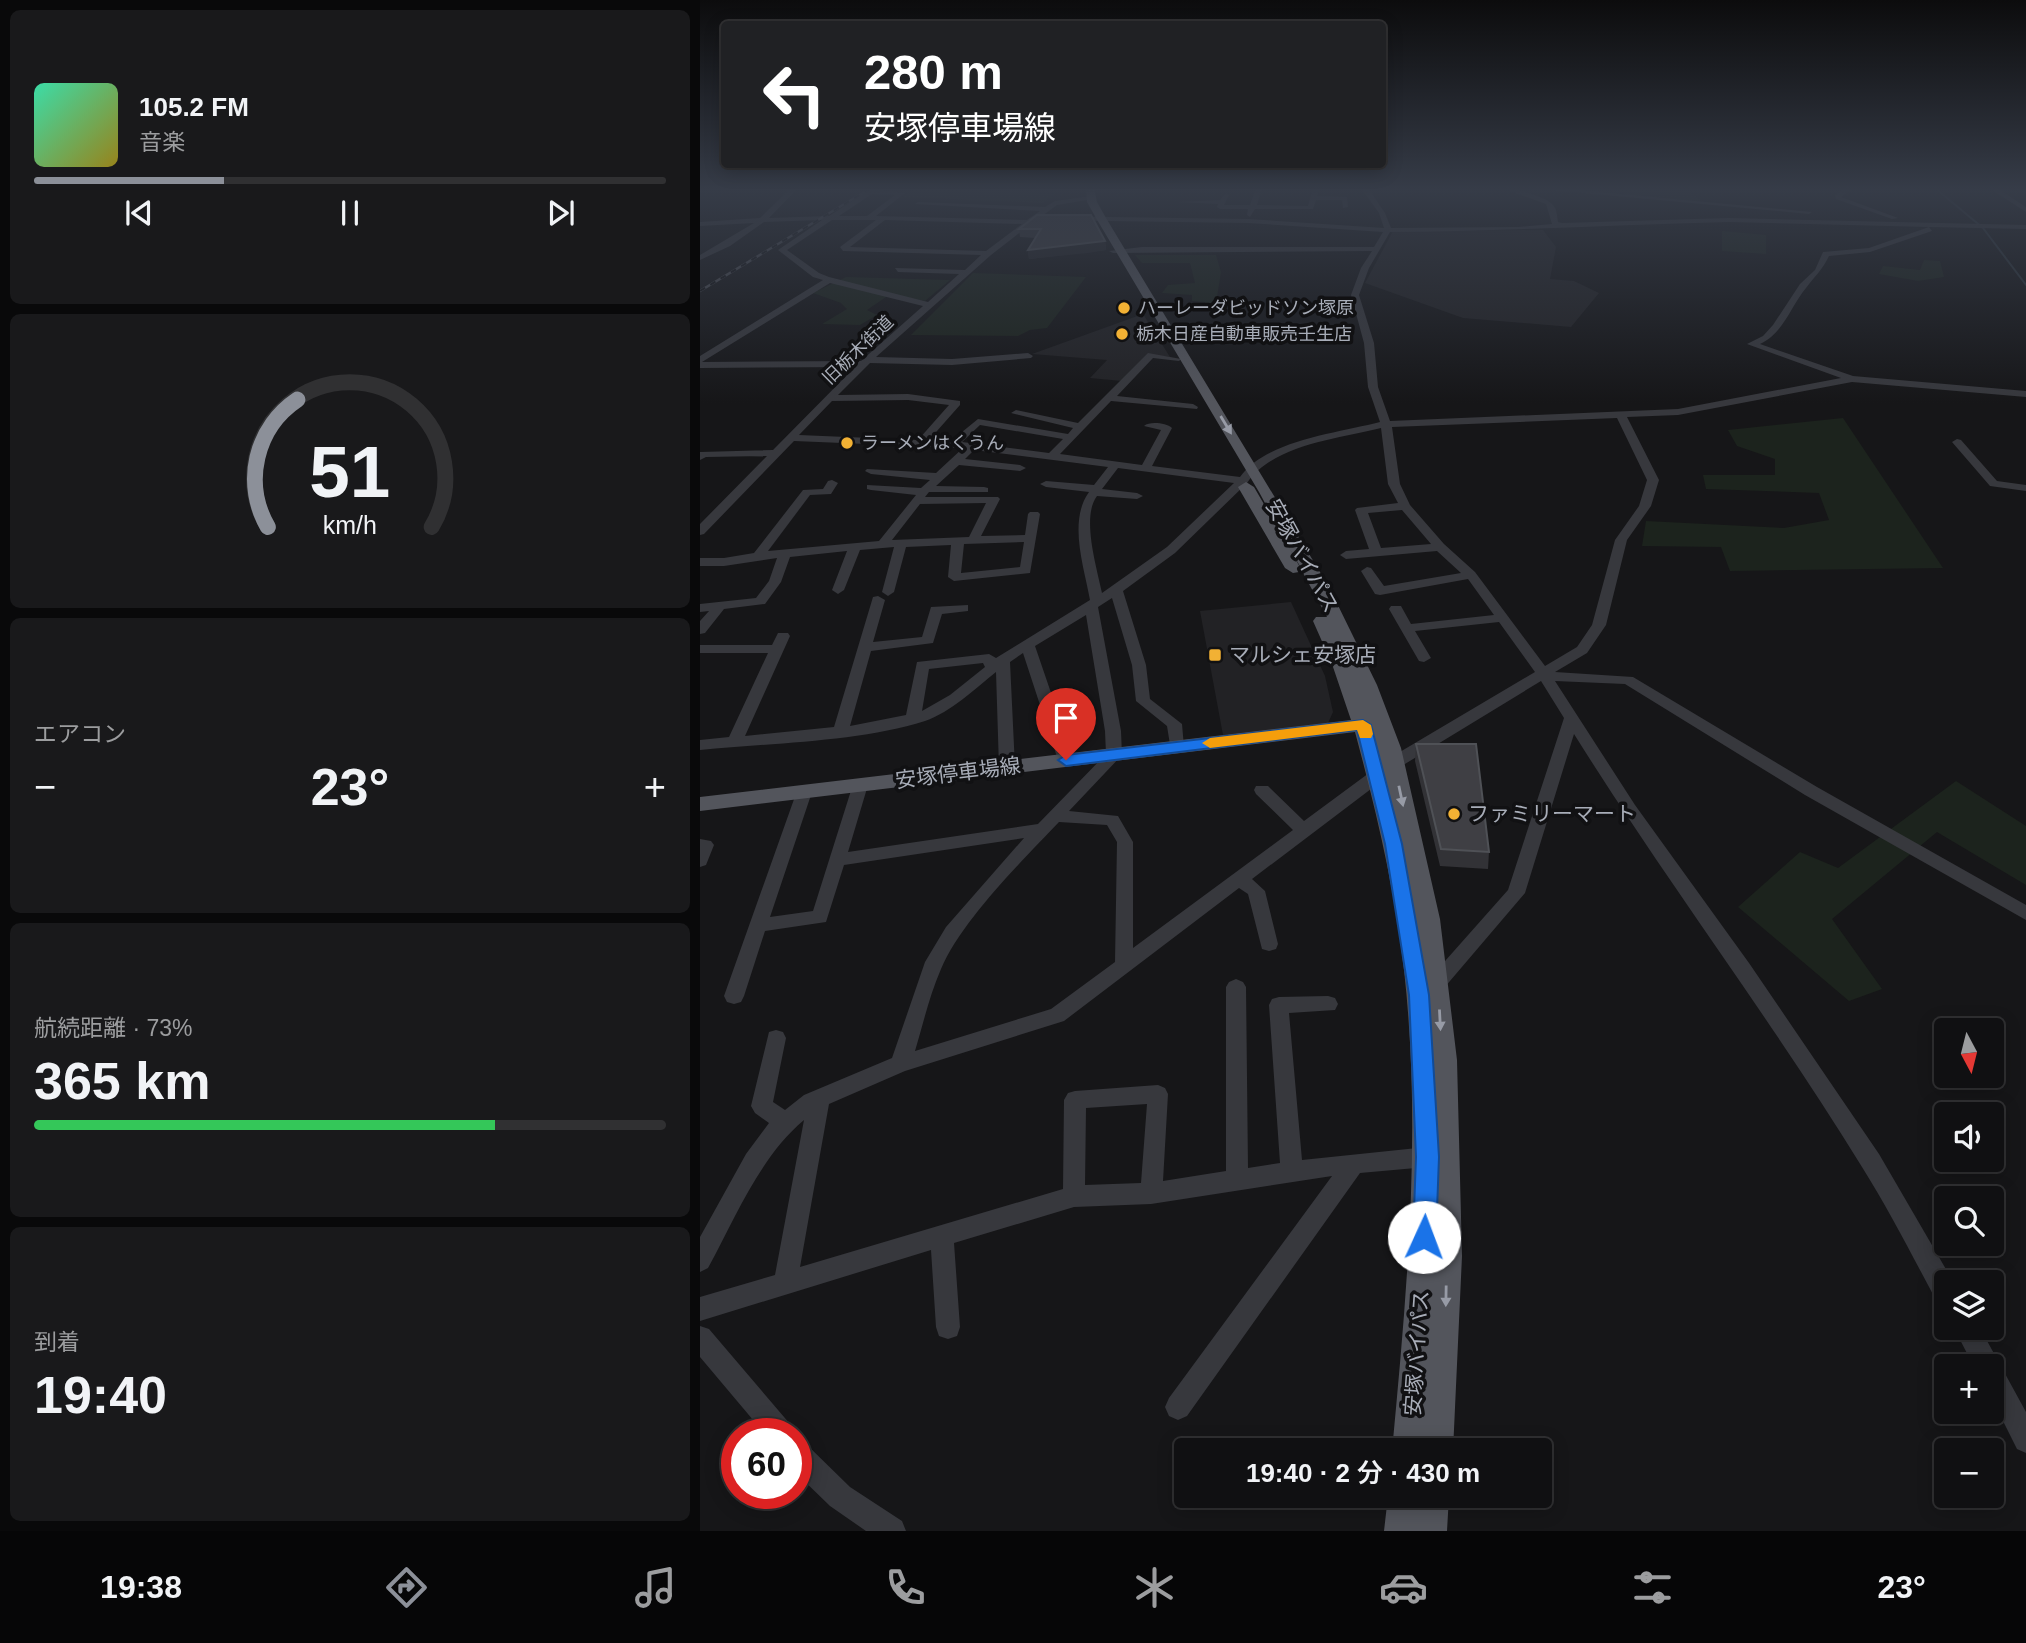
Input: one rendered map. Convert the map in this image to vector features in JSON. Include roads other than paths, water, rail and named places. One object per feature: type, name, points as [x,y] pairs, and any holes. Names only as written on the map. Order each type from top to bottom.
[{"type":"main road","name":"安塚バイパス","points":[[1122,259],[1176,359],[1337,620],[1361,667],[1373,724],[1430,926],[1437,983],[1448,1154],[1445,1329],[1436,1438]]},
{"type":"main road","name":"安塚バイパス","points":[[1122,259],[1248,475]]},
{"type":"main road","name":"安塚停車場線","points":[[700,804],[1373,724]]},
{"type":"main road","name":"安塚バイパス","points":[[1386,770],[1419,995],[1427,1157],[1421,1318],[1411,1438]]},
{"type":"main road","points":[[1403,1531],[1405,1508]]},
{"type":"main road","points":[[1428,1531],[1430,1508]]},
{"type":"street","points":[[795,259],[816,275],[829,280],[929,305]]},
{"type":"street","name":"旧栃木街道","points":[[700,531],[866,362],[981,259]]},
{"type":"street","points":[[1370,259],[1358,282],[1355,295],[1369,343],[1373,387],[1386,424],[1394,484],[1405,506],[1440,547],[1471,575],[1543,673],[1629,809],[1742,968],[1871,1161],[1934,1272]]},
{"type":"street","points":[[1823,259],[1818,271],[1803,286],[1776,327],[1766,338],[1752,344],[1852,379]]},
{"type":"street","points":[[898,270],[966,272]]},
{"type":"street","points":[[700,360],[829,280]]},
{"type":"street","points":[[1053,456],[1151,355],[1176,359]]},
{"type":"street","points":[[700,365],[951,362],[1028,356]]},
{"type":"street","points":[[700,745],[881,727],[913,720],[955,698],[998,664],[1116,590],[1171,551],[1268,457],[1308,443],[1386,424],[1683,412],[1852,379],[2026,394]]},
{"type":"street","points":[[832,398],[908,397],[956,403],[922,442]]},
{"type":"street","points":[[1110,398],[1194,407]]},
{"type":"street","points":[[1016,413],[1081,427]]},
{"type":"street","points":[[700,1260],[754,1161],[777,1130],[819,1099],[900,1064],[1057,1015],[1386,770],[1582,650],[1599,625],[1621,540],[1647,501],[1653,481],[1620,414]]},
{"type":"street","points":[[954,444],[978,422],[1070,437]]},
{"type":"street","points":[[1145,468],[1167,428],[1149,426]]},
{"type":"street","points":[[792,438],[954,444],[1115,465],[1248,475]]},
{"type":"street","points":[[1957,442],[1994,484],[2026,488]]},
{"type":"street","points":[[883,544],[922,494],[971,447]]},
{"type":"street","points":[[700,457],[703,453],[778,453]]},
{"type":"street","points":[[956,461],[1020,468]]},
{"type":"street","points":[[900,1064],[932,967],[953,932],[1007,866],[1114,755],[1113,730],[1084,537],[1086,503],[1115,465]]},
{"type":"street","points":[[871,471],[939,477]]},
{"type":"street","points":[[758,556],[807,492],[827,492],[832,483]]},
{"type":"street","points":[[1046,484],[1137,496]]},
{"type":"street","points":[[871,487],[994,499],[974,539]]},
{"type":"street","points":[[1377,552],[1362,510],[1405,506]]},
{"type":"street","points":[[700,511],[720,510]]},
{"type":"street","points":[[958,541],[954,577],[1026,570],[1034,514]]},
{"type":"street","points":[[700,562],[724,562],[758,556],[854,549],[883,544],[1030,538]]},
{"type":"street","points":[[841,730],[865,647],[901,543]]},
{"type":"street","points":[[1346,555],[1440,547]]},
{"type":"street","points":[[838,590],[854,549]]},
{"type":"street","points":[[700,608],[760,601],[775,582],[785,554]]},
{"type":"street","points":[[1367,571],[1380,591],[1471,575]]},
{"type":"street","points":[[1116,590],[1139,665],[1143,701],[1174,724],[1176,747]]},
{"type":"street","points":[[700,630],[719,607]]},
{"type":"street","points":[[865,647],[928,640],[936,610],[963,608]]},
{"type":"street","points":[[1396,609],[1424,658]]},
{"type":"street","points":[[1407,628],[1503,618]]},
{"type":"street","points":[[700,649],[722,651],[780,642],[735,741]]},
{"type":"street","points":[[1028,646],[1066,760]]},
{"type":"street","points":[[913,720],[922,665],[989,658],[998,664]]},
{"type":"street","points":[[998,664],[1007,767]]},
{"type":"street","points":[[1543,673],[1558,677],[1628,680],[1811,791],[2026,913]]},
{"type":"street","points":[[1437,983],[1516,893],[1571,718]]},
{"type":"street","points":[[759,925],[820,918],[860,785]]},
{"type":"street","points":[[1262,790],[1305,832]]},
{"type":"street","points":[[734,996],[804,792]]},
{"type":"street","points":[[837,860],[1048,823],[1112,820],[1125,842],[1124,965]]},
{"type":"street","points":[[700,845],[705,845],[700,861]]},
{"type":"street","points":[[1241,880],[1256,891],[1269,944]]},
{"type":"street","points":[[1236,988],[1237,1180]]},
{"type":"street","points":[[1292,1171],[1279,1005],[1328,1004]]},
{"type":"street","points":[[776,1038],[762,1106],[786,1123]]},
{"type":"street","points":[[1074,1196],[1075,1100],[1158,1094],[1151,1193]]},
{"type":"street","points":[[785,1283],[819,1099]]},
{"type":"street","points":[[700,1309],[1074,1196],[1151,1193],[1292,1171],[1427,1157]]},
{"type":"street","points":[[1178,1407],[1354,1163]]},
{"type":"street","points":[[942,1236],[948,1327]]},
{"type":"street","points":[[700,1338],[767,1418]]},
{"type":"street","points":[[2004,1397],[2026,1440]]},
{"type":"street","points":[[812,1471],[853,1509],[892,1531]]},
{"type":"waterway","points":[[2007,259],[2026,285]]},
{"type":"railway","points":[[700,291],[752,259]]},
{"type":"place","name":"ハーレーダビッドソン塚原","points":[[1124,308]]},
{"type":"place","name":"栃木日産自動車販売壬生店","points":[[1122,334]]},
{"type":"place","name":"ラーメンはくうん","points":[[847,443]]},
{"type":"place","name":"マルシェ安塚店","points":[[1215,655]]},
{"type":"place","name":"ファミリーマート","points":[[1454,814]]}]
